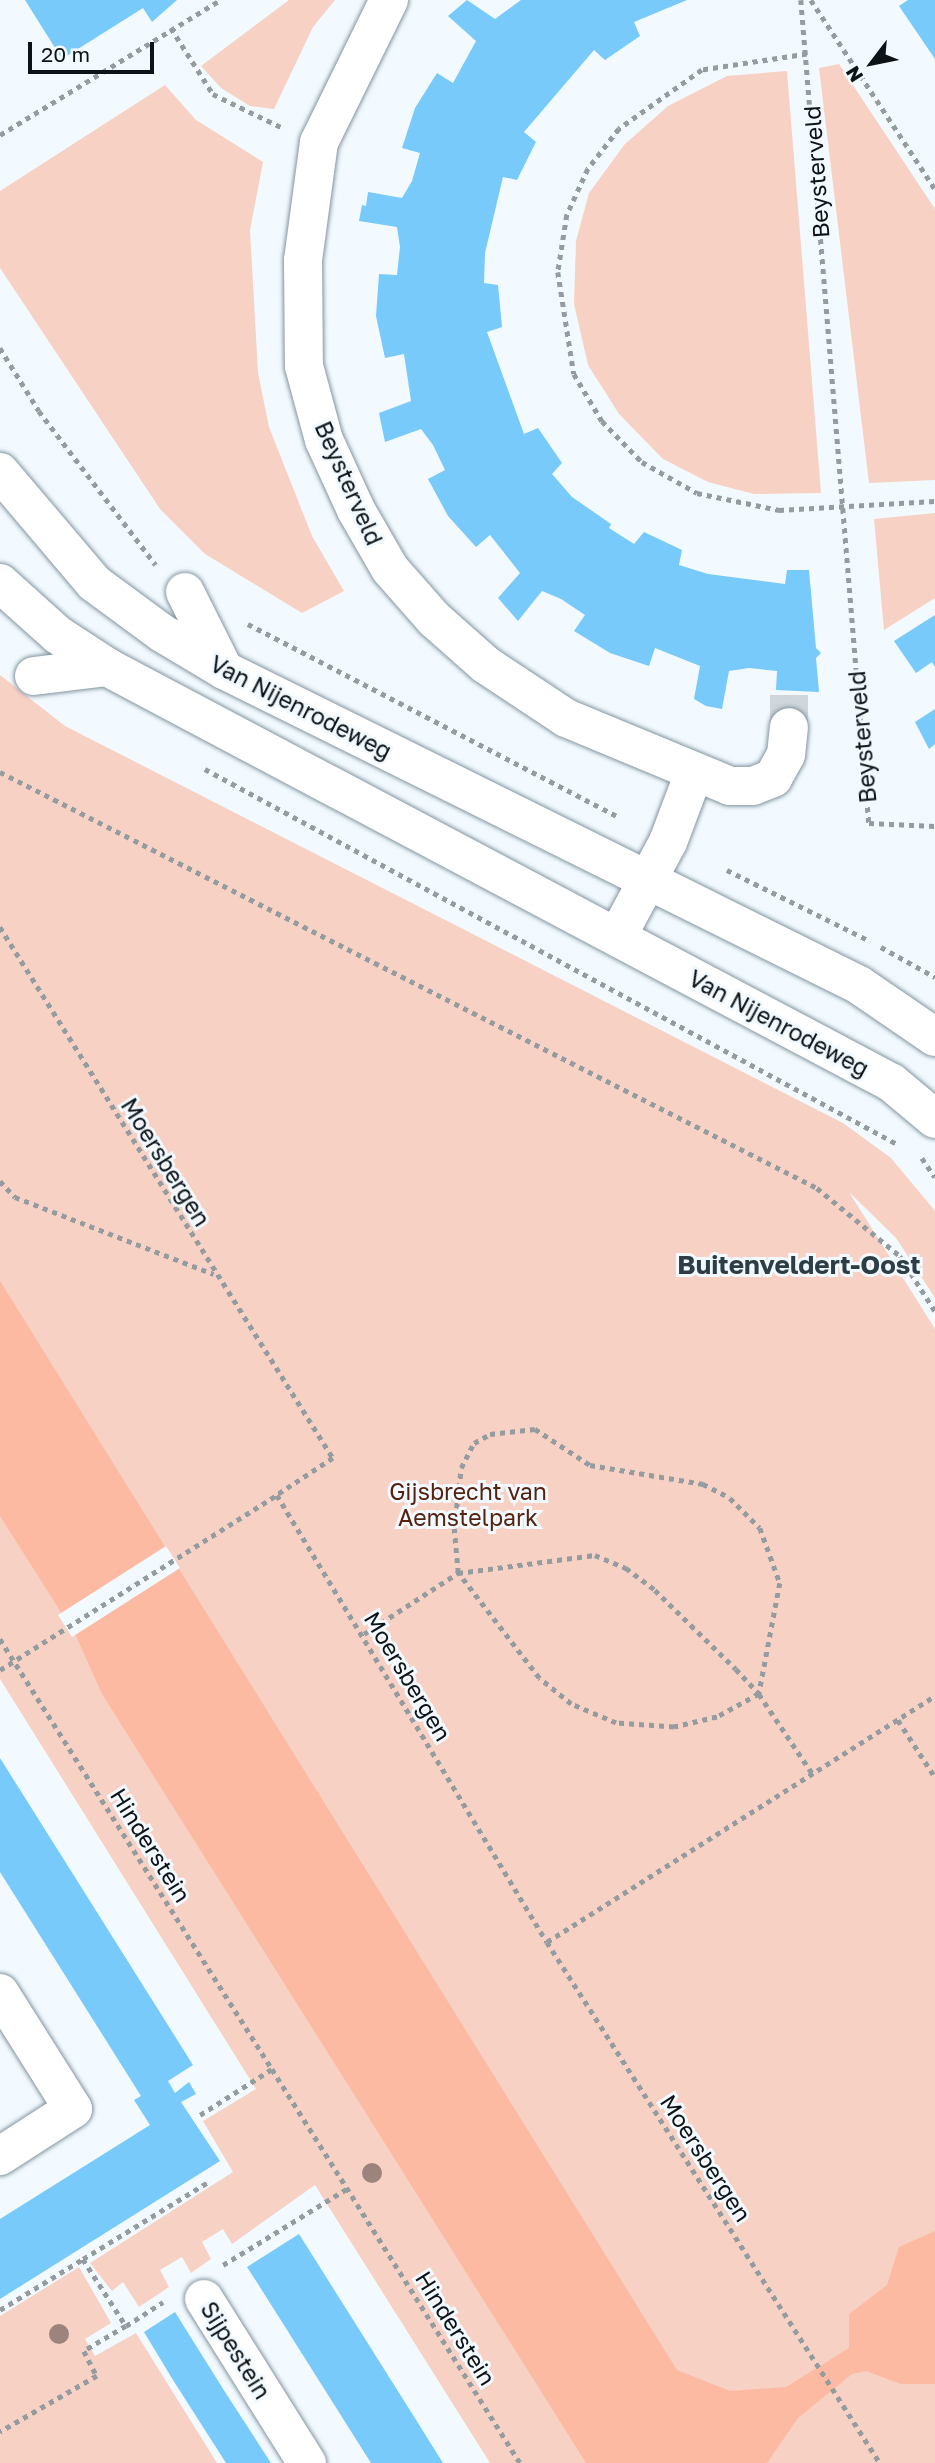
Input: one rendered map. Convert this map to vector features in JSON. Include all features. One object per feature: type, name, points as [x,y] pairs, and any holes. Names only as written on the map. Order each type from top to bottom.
[{"type":"main road","name":"Beysterveld","points":[[389,0],[319,142],[303,260],[304,366],[324,440],[390,569],[486,665],[566,718],[694,773],[730,786],[753,786],[773,778],[786,755],[789,727]]},
{"type":"main road","name":"Van Nijenrodeweg","points":[[0,472],[94,583],[162,633],[224,670],[859,985],[935,1037]]},
{"type":"main road","name":"Van Nijenrodeweg","points":[[0,583],[58,635],[107,667],[892,1083],[935,1119]]},
{"type":"main road","points":[[185,592],[224,670]]},
{"type":"main road","points":[[34,676],[107,667]]},
{"type":"main road","points":[[617,937],[668,842],[694,773]]},
{"type":"main road","points":[[0,1993],[12,2037],[73,2109],[0,2156]]},
{"type":"main road","name":"Sijpestein","points":[[198,2291],[307,2463]]},
{"type":"path","points":[[0,135],[220,0]]},
{"type":"path","name":"Beysterveld","points":[[801,0],[869,822],[935,826]]},
{"type":"path","points":[[811,0],[935,189]]},
{"type":"path","points":[[171,28],[213,94],[242,112],[319,142]]},
{"type":"path","points":[[807,54],[702,70],[619,129],[588,169],[567,215],[558,272],[574,374],[602,421],[642,462],[697,493],[779,510],[843,509],[935,501]]},
{"type":"path","points":[[0,348],[38,411],[141,551],[185,592],[935,977]]},
{"type":"path","points":[[193,763],[923,1159],[935,1177]]},
{"type":"path","points":[[0,772],[817,1188],[900,1256],[935,1311]]},
{"type":"path","name":"Moersbergen","points":[[0,927],[215,1275],[333,1458],[277,1495],[547,1941],[880,2463]]},
{"type":"path","points":[[0,1181],[15,1197],[215,1275]]},
{"type":"path","points":[[535,1429],[590,1465],[703,1484],[730,1498],[760,1528],[780,1583],[759,1693],[717,1717],[674,1727],[616,1723],[571,1704],[539,1678],[458,1573],[454,1528],[461,1468],[474,1443],[490,1434],[535,1429]]},
{"type":"path","points":[[0,1671],[277,1495]]},
{"type":"path","points":[[363,1634],[458,1573],[595,1555],[655,1590],[759,1693],[812,1773]]},
{"type":"path","name":"Hinderstein","points":[[0,1639],[520,2463]]},
{"type":"path","points":[[547,1941],[935,1696]]},
{"type":"path","points":[[898,1720],[935,1777]]},
{"type":"path","points":[[200,2115],[272,2069]]},
{"type":"path","points":[[0,2310],[209,2181]]},
{"type":"path","name":"Sijpestein","points":[[198,2291],[348,2188]]},
{"type":"path","points":[[83,2259],[125,2326]]},
{"type":"path","points":[[0,2432],[97,2376],[85,2351],[125,2326],[198,2291]]},
{"type":"green space","points":[[289,0],[335,0],[313,27],[274,109],[250,106],[221,88],[201,66]]},
{"type":"green space","points":[[839,64],[935,209],[935,480],[869,483],[819,68]]},
{"type":"green space","points":[[787,71],[821,493],[754,494],[708,482],[663,459],[619,414],[588,365],[574,304],[576,241],[589,193],[625,144],[668,106],[727,76]]},
{"type":"green space","points":[[165,85],[196,120],[263,162],[250,230],[258,373],[269,427],[312,536],[344,591],[302,613],[205,554],[160,509],[0,268],[0,191]]},
{"type":"green space","points":[[935,513],[935,598],[884,630],[874,519]]},
{"type":"green space","name":"Gijsbrecht van Aemstelpark","points":[[0,675],[65,726],[843,1123],[891,1158],[935,1211],[935,1298],[896,1238],[849,1192],[935,1329],[935,2463],[490,2463],[315,2185],[232,2244],[223,2229],[202,2242],[211,2259],[191,2273],[182,2257],[160,2270],[169,2287],[139,2307],[123,2282],[112,2291],[90,2263],[233,2172],[203,2121],[256,2089],[0,1679]]},
{"type":"green space","points":[[79,2267],[111,2323],[85,2339],[95,2356],[136,2333],[217,2463],[0,2463],[0,2316]]},
{"type":"shaded area","points":[[0,1281],[677,2370],[730,2391],[786,2387],[849,2348],[849,2314],[887,2285],[899,2247],[935,2231],[935,2384],[901,2384],[866,2371],[852,2374],[798,2418],[767,2463],[586,2463],[102,1694],[76,1636],[0,1516]]},
{"type":"pier","points":[[166,1546],[180,1568],[72,1637],[58,1615]]},
{"type":"building","points":[[25,0],[177,0],[152,22],[143,8],[62,59]]},
{"type":"building","points":[[467,0],[495,19],[521,0],[687,0],[634,22],[640,36],[605,60],[594,50],[524,132],[536,142],[517,180],[503,177],[485,253],[484,283],[498,285],[502,327],[487,332],[524,434],[538,428],[562,463],[552,474],[572,497],[611,524],[609,528],[634,544],[644,532],[682,550],[679,565],[708,574],[785,584],[787,570],[809,570],[816,648],[821,653],[816,658],[819,692],[776,690],[777,671],[749,668],[729,671],[722,709],[706,706],[694,699],[700,666],[655,648],[649,666],[610,653],[574,631],[585,615],[561,599],[542,591],[518,621],[498,598],[520,573],[490,535],[476,547],[448,516],[428,479],[445,470],[433,445],[421,429],[385,442],[379,413],[411,401],[404,354],[385,358],[376,316],[379,274],[397,275],[400,247],[397,227],[359,221],[362,205],[366,206],[368,192],[402,198],[412,181],[420,153],[402,148],[415,108],[437,73],[453,83],[476,41],[448,16]]},
{"type":"building","points":[[908,0],[935,0],[935,59],[899,6]]},
{"type":"building","points":[[935,615],[935,667],[932,662],[916,673],[894,641]]},
{"type":"building","points":[[935,709],[935,744],[929,749],[915,722]]},
{"type":"building","points":[[0,1758],[193,2065],[168,2081],[175,2093],[189,2082],[196,2094],[181,2102],[220,2161],[0,2299],[0,2219],[150,2125],[134,2100],[141,2096],[0,1872]]},
{"type":"building","points":[[299,2234],[443,2463],[371,2463],[247,2267]]},
{"type":"building","points":[[175,2312],[271,2463],[226,2463],[173,2380],[144,2332]]},
{"type":"tunnel","points":[[789,695],[789,727]]},
{"type":"district","name":"Buitenveldert-Oost","points":[[799,1265]]}]
